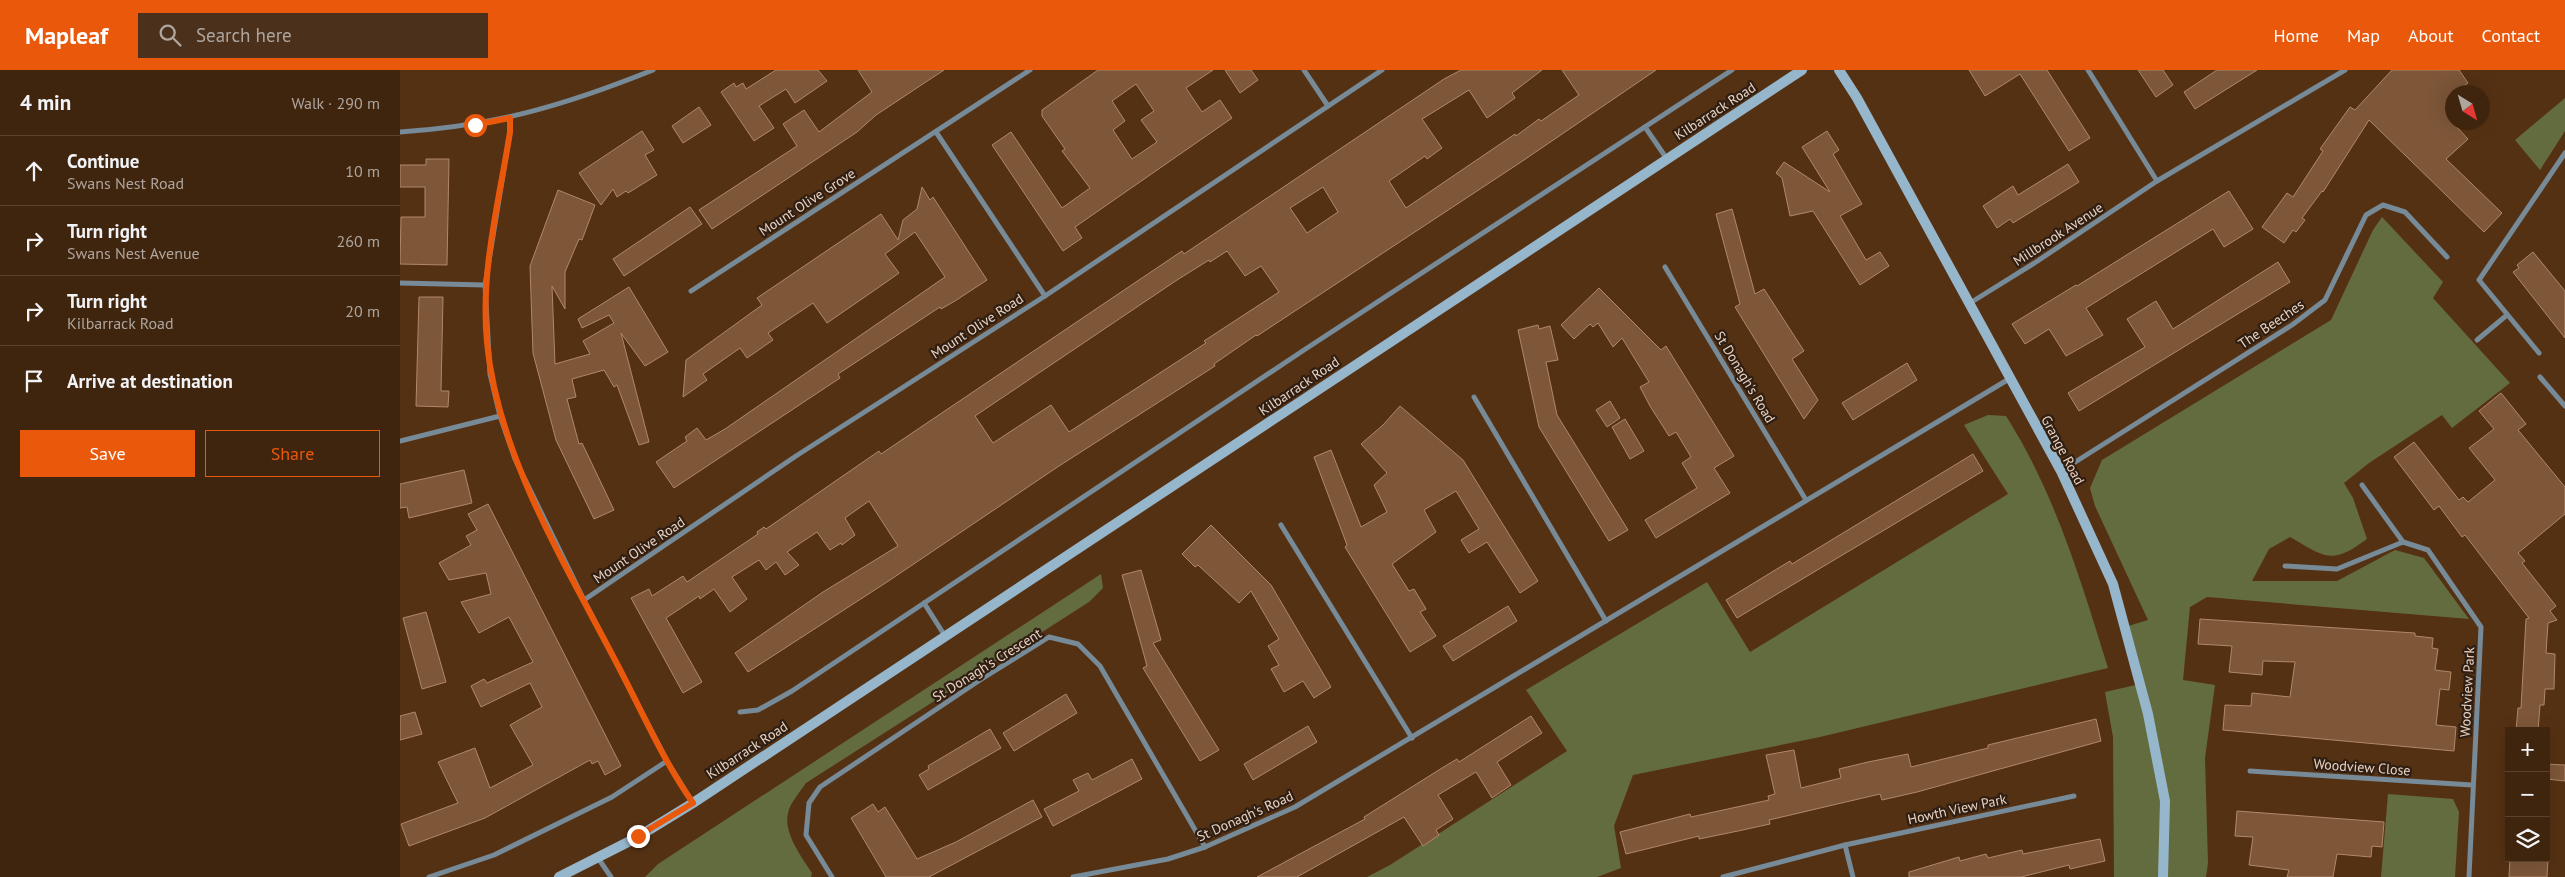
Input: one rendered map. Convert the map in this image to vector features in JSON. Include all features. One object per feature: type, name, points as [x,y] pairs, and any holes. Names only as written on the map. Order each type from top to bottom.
[{"type":"main road","name":"Kilbarrack Road","points":[[559,877],[598,858],[693,803],[1802,70]]},
{"type":"main road","name":"Grange Road","points":[[1839,70],[1857,98],[2061,471],[2113,584],[2148,714],[2165,801],[2163,877]]},
{"type":"street","points":[[400,132],[444,129],[510,118],[564,104],[654,70]]},
{"type":"street","name":"Mount Olive Grove","points":[[691,292],[1030,70]]},
{"type":"street","points":[[1304,70],[1328,106]]},
{"type":"street","name":"Mount Olive Road","points":[[584,600],[796,456],[1045,296],[1282,139],[1382,70]]},
{"type":"street","name":"Kilbarrack Road","points":[[740,712],[758,710],[792,691],[1304,350],[1732,70]]},
{"type":"street","points":[[2088,70],[2157,181]]},
{"type":"street","name":"Millbrook Avenue","points":[[1970,303],[2036,262],[2157,181],[2343,70]]},
{"type":"street","points":[[510,118],[510,132],[485,285],[490,374],[500,416],[515,459],[584,600],[667,761],[693,803]]},
{"type":"street","name":"Kilbarrack Road","points":[[1645,127],[1668,159]]},
{"type":"street","points":[[936,132],[1045,296]]},
{"type":"street","points":[[2539,353],[2479,280],[2565,153]]},
{"type":"street","name":"The Beeches","points":[[2061,471],[2292,325],[2325,300],[2366,214],[2382,205],[2404,212],[2447,257]]},
{"type":"street","name":"St Donagh's Road","points":[[1665,267],[1806,500]]},
{"type":"street","points":[[400,283],[485,285]]},
{"type":"street","points":[[2477,340],[2507,315]]},
{"type":"street","points":[[2540,377],[2565,406]]},
{"type":"street","name":"St Donagh's Road","points":[[1073,877],[1168,859],[1205,847],[1295,807],[2009,379]]},
{"type":"street","points":[[1474,397],[1606,621]]},
{"type":"street","points":[[400,441],[500,416]]},
{"type":"street","points":[[2284,566],[2337,569],[2403,542],[2362,485]]},
{"type":"street","points":[[1281,525],[1412,738]]},
{"type":"street","name":"Woodview Park","points":[[2403,542],[2428,550],[2481,627],[2472,785],[2470,877]]},
{"type":"street","points":[[924,604],[945,636]]},
{"type":"street","name":"St Donagh's Crescent","points":[[832,877],[806,835],[809,803],[820,787],[980,680],[1049,637],[1078,644],[1100,666],[1205,847]]},
{"type":"street","points":[[429,877],[502,851],[612,797],[667,761]]},
{"type":"street","name":"Woodview Close","points":[[2250,771],[2472,785]]},
{"type":"street","name":"Howth View Park","points":[[1723,877],[1845,844],[2074,796]]},
{"type":"street","points":[[1845,844],[1853,877]]},
{"type":"street","points":[[598,858],[610,877]]},
{"type":"green space","points":[[2565,98],[2565,131],[2540,170],[2515,140]]},
{"type":"green space","points":[[2382,217],[2443,282],[2433,298],[2510,383],[2452,428],[2442,415],[2369,463],[2344,483],[2353,498],[2367,539],[2345,553],[2329,556],[2312,550],[2290,537],[2269,549],[2252,581],[2337,581],[2395,550],[2424,558],[2469,619],[2207,597],[2190,607],[2183,680],[2215,685],[2205,758],[2208,863],[2206,877],[2114,877],[2113,737],[2105,692],[2140,684],[2125,627],[2148,620],[2095,506],[2090,488],[2102,460],[2331,320],[2373,230]]},
{"type":"green space","points":[[1988,415],[2006,416],[2039,476],[2077,570],[2108,668],[1820,737],[1633,775],[1614,826],[1621,868],[1597,877],[1367,877],[1390,865],[1567,751],[1526,690],[1707,582],[1750,652],[2008,494],[1964,425]]},
{"type":"green space","points":[[1101,574],[1103,588],[1089,602],[806,783],[791,805],[787,821],[791,837],[812,873],[811,877],[645,877],[658,864]]},
{"type":"green space","points":[[2388,794],[2453,799],[2459,812],[2455,877],[2381,877]]},
{"type":"building","points":[[776,70],[818,70],[827,81],[795,103],[786,89],[759,106],[774,128],[754,141],[721,92],[734,83],[736,87],[743,83],[746,89]]},
{"type":"building","points":[[858,70],[944,70],[876,115],[857,132],[712,229],[699,210],[797,146],[783,124],[804,110],[819,132],[872,92]]},
{"type":"building","points":[[1098,70],[1213,70],[1186,88],[1202,112],[1220,100],[1232,118],[1075,227],[1082,238],[1063,251],[992,145],[1011,132],[1062,208],[1090,188],[1062,151],[1065,149],[1042,116],[1042,110]],"holes":[[[1136,84],[1154,111],[1141,120],[1157,142],[1132,159],[1113,130],[1125,121],[1112,101]]]},
{"type":"building","points":[[1225,70],[1251,70],[1258,80],[1240,93]]},
{"type":"building","points":[[1461,70],[1542,70],[1512,93],[1515,98],[1487,118],[1469,90],[1422,119],[1442,148],[1427,159],[1425,156],[1389,181],[1406,208],[1515,134],[1516,136],[1539,119],[1541,121],[1579,95],[1562,70],[1656,70],[1521,162],[1256,335],[1214,364],[1215,366],[1059,466],[887,582],[748,672],[735,653],[823,592],[898,546],[869,501],[845,518],[855,535],[842,545],[841,543],[830,550],[817,532],[787,552],[799,565],[785,575],[776,562],[766,570],[759,560],[732,577],[747,599],[730,612],[714,589],[700,599],[699,596],[666,618],[702,682],[683,693],[631,598],[649,589],[652,596],[683,576],[687,582],[758,534],[757,532],[764,527],[766,529],[879,451],[881,454],[1182,251],[1184,254],[1444,79]],"holes":[[[1323,187],[1338,212],[1307,233],[1290,208]],[[1227,251],[1245,276],[1261,266],[1279,292],[1204,341],[1206,343],[1069,432],[1051,405],[993,443],[975,416],[1177,280]]]},
{"type":"building","points":[[1969,70],[2047,70],[2090,138],[2069,151],[2020,74],[1985,96]]},
{"type":"building","points":[[2138,70],[2163,70],[2173,85],[2156,97]]},
{"type":"building","points":[[2217,70],[2257,70],[2195,109],[2184,92]]},
{"type":"building","points":[[2392,70],[2459,70],[2468,83],[2465,85],[2445,85],[2445,130],[2460,130],[2468,139],[2446,159],[2502,213],[2484,232],[2369,120],[2323,192],[2302,218],[2305,220],[2296,232],[2293,230],[2284,243],[2262,227],[2287,193],[2293,197],[2323,151],[2320,149],[2350,107],[2355,110]]},
{"type":"building","points":[[699,107],[711,125],[683,143],[672,126]]},
{"type":"building","points":[[642,131],[654,150],[645,155],[657,175],[628,193],[626,191],[617,197],[613,189],[601,205],[579,173]]},
{"type":"building","points":[[1827,131],[1839,150],[1833,154],[1862,204],[1840,216],[1866,260],[1880,252],[1889,266],[1860,285],[1813,211],[1790,216],[1782,178],[1776,173],[1784,162],[1830,192],[1802,147]]},
{"type":"building","points":[[426,159],[449,159],[447,265],[400,264],[401,217],[425,217],[425,187],[400,187],[400,165],[426,165]]},
{"type":"building","points":[[2068,164],[2079,182],[2013,223],[2010,219],[1997,228],[1983,206],[2013,186],[2018,195]]},
{"type":"building","points":[[922,187],[930,200],[933,197],[987,280],[955,301],[941,309],[940,307],[838,374],[840,378],[674,488],[656,462],[687,441],[685,437],[697,428],[706,440],[725,429],[945,277],[915,232],[885,254],[899,273],[827,323],[813,303],[768,333],[773,340],[747,358],[740,348],[703,374],[707,380],[683,397],[686,360],[762,305],[757,298],[881,214],[898,240],[903,220],[917,209]]},
{"type":"building","points":[[558,190],[595,205],[582,240],[579,239],[565,272],[565,309],[552,286],[555,364],[590,354],[583,341],[614,323],[609,315],[582,328],[578,319],[629,287],[668,352],[645,366],[621,333],[649,442],[639,445],[617,385],[614,387],[604,370],[572,379],[576,397],[567,399],[579,444],[582,443],[614,510],[594,519],[556,440],[533,353],[530,266]]},
{"type":"building","points":[[2229,191],[2253,229],[2224,247],[2213,229],[2086,308],[2103,335],[2066,356],[2049,329],[2025,344],[2012,324],[2077,286]]},
{"type":"building","points":[[690,207],[702,224],[624,276],[613,259]]},
{"type":"building","points":[[1732,209],[1755,294],[1764,289],[1804,351],[1792,359],[1818,400],[1804,419],[1735,307],[1740,304],[1716,214]]},
{"type":"building","points":[[2533,252],[2565,291],[2565,338],[2513,272],[2519,268],[2517,265]]},
{"type":"building","points":[[2278,262],[2290,282],[2079,411],[2068,393],[2145,347],[2127,319],[2156,301],[2173,329]]},
{"type":"building","points":[[1599,288],[1661,350],[1666,346],[1734,456],[1714,468],[1730,493],[1656,538],[1645,520],[1697,488],[1682,463],[1691,457],[1676,432],[1669,436],[1650,406],[1640,387],[1649,382],[1622,338],[1613,347],[1598,323],[1593,327],[1590,324],[1574,339],[1561,325]]},
{"type":"building","points":[[419,297],[443,297],[441,391],[449,391],[448,407],[416,406]]},
{"type":"building","points":[[1538,325],[1539,329],[1550,326],[1558,360],[1546,362],[1557,415],[1628,530],[1609,541],[1539,427],[1518,330]]},
{"type":"building","points":[[1907,363],[1917,380],[1853,420],[1842,403]]},
{"type":"building","points":[[2501,393],[2526,424],[2518,430],[2565,487],[2565,514],[2518,553],[2525,561],[2522,563],[2556,606],[2550,611],[2557,620],[2548,623],[2546,653],[2555,654],[2554,689],[2545,689],[2544,705],[2540,705],[2538,727],[2516,727],[2518,708],[2521,708],[2526,619],[2529,618],[2465,535],[2462,537],[2439,506],[2434,510],[2394,457],[2414,442],[2459,500],[2463,497],[2468,502],[2495,480],[2469,448],[2494,429],[2479,411]]},
{"type":"building","points":[[1610,401],[1620,418],[1607,427],[1596,410]]},
{"type":"building","points":[[1400,406],[1463,460],[1538,581],[1520,593],[1487,542],[1469,553],[1461,540],[1479,529],[1456,491],[1424,510],[1436,532],[1392,564],[1409,591],[1414,589],[1426,609],[1420,612],[1436,636],[1410,652],[1345,547],[1347,545],[1314,457],[1331,450],[1361,527],[1387,512],[1374,485],[1387,473],[1361,444],[1383,425]]},
{"type":"building","points":[[1625,419],[1644,451],[1630,459],[1612,427]]},
{"type":"building","points":[[1973,454],[1983,471],[1737,618],[1726,600],[1790,561],[1792,564]]},
{"type":"building","points":[[464,470],[472,503],[409,518],[407,507],[400,508],[400,484]]},
{"type":"building","points":[[488,504],[621,766],[605,775],[598,761],[592,764],[590,760],[485,818],[409,846],[401,824],[458,803],[438,762],[475,748],[490,788],[533,765],[510,725],[542,707],[530,683],[481,707],[471,686],[484,679],[487,683],[533,662],[509,617],[479,633],[461,602],[491,594],[486,573],[449,580],[439,563],[471,545],[466,536],[477,530],[468,514]]},
{"type":"building","points":[[1211,525],[1271,585],[1331,687],[1314,698],[1303,681],[1284,692],[1271,669],[1279,665],[1268,646],[1279,639],[1251,591],[1239,603],[1198,565],[1195,567],[1182,554]]},
{"type":"building","points":[[1141,570],[1161,640],[1153,643],[1219,750],[1200,761],[1143,668],[1147,666],[1122,575]]},
{"type":"building","points":[[1508,606],[1517,621],[1453,661],[1443,646]]},
{"type":"building","points":[[426,612],[446,682],[422,689],[403,618]]},
{"type":"building","points":[[2200,619],[2415,633],[2415,636],[2433,638],[2432,648],[2438,649],[2435,670],[2451,672],[2449,690],[2440,689],[2436,725],[2456,727],[2454,751],[2223,730],[2225,705],[2251,706],[2252,693],[2290,697],[2295,662],[2263,661],[2262,675],[2229,672],[2232,646],[2198,644]]},
{"type":"building","points":[[1066,694],[1077,713],[1014,751],[1003,733]]},
{"type":"building","points":[[415,712],[422,734],[400,740],[400,716]]},
{"type":"building","points":[[1531,716],[1542,733],[1497,762],[1511,785],[1492,798],[1476,772],[1438,795],[1453,819],[1436,830],[1439,835],[1423,846],[1404,817],[1297,877],[1257,877],[1365,819],[1364,817],[1442,768],[1457,759],[1459,762]]},
{"type":"building","points":[[2096,719],[2101,741],[1917,792],[1882,800],[1880,794],[1769,820],[1770,824],[1699,839],[1699,836],[1626,854],[1620,832],[1690,814],[1691,817],[1769,800],[1768,796],[1775,794],[1766,755],[1794,750],[1801,788],[1841,778],[1839,769],[1868,762],[1908,754],[1911,767],[1988,748],[1988,745]]},
{"type":"building","points":[[1308,726],[1317,742],[1253,780],[1244,764]]},
{"type":"building","points":[[990,729],[1001,748],[928,790],[919,775],[929,769],[928,766]]},
{"type":"building","points":[[1132,759],[1142,779],[1053,826],[1044,809],[1079,791],[1073,780],[1088,773],[1092,780]]},
{"type":"building","points":[[2550,764],[2565,765],[2565,781],[2550,779]]},
{"type":"building","points":[[1033,800],[1042,817],[929,877],[886,877],[851,818],[873,804],[878,812],[885,807],[917,859],[956,842]]},
{"type":"building","points":[[2237,811],[2384,822],[2382,847],[2372,846],[2371,857],[2337,854],[2333,877],[2287,877],[2289,870],[2249,865],[2253,837],[2235,836]]},
{"type":"building","points":[[2100,839],[2105,861],[2070,869],[2069,865],[2021,877],[1909,877],[1909,872],[1959,857],[1960,861],[1986,854],[1988,858],[2022,850],[2023,854]]},
{"type":"building","points":[[2510,862],[2548,862],[2547,877],[2509,877]]},
{"type":"route","points":[[475,125],[510,118],[510,132],[485,285],[490,374],[500,416],[515,459],[538,508],[667,761],[693,803],[638,836]]}]
